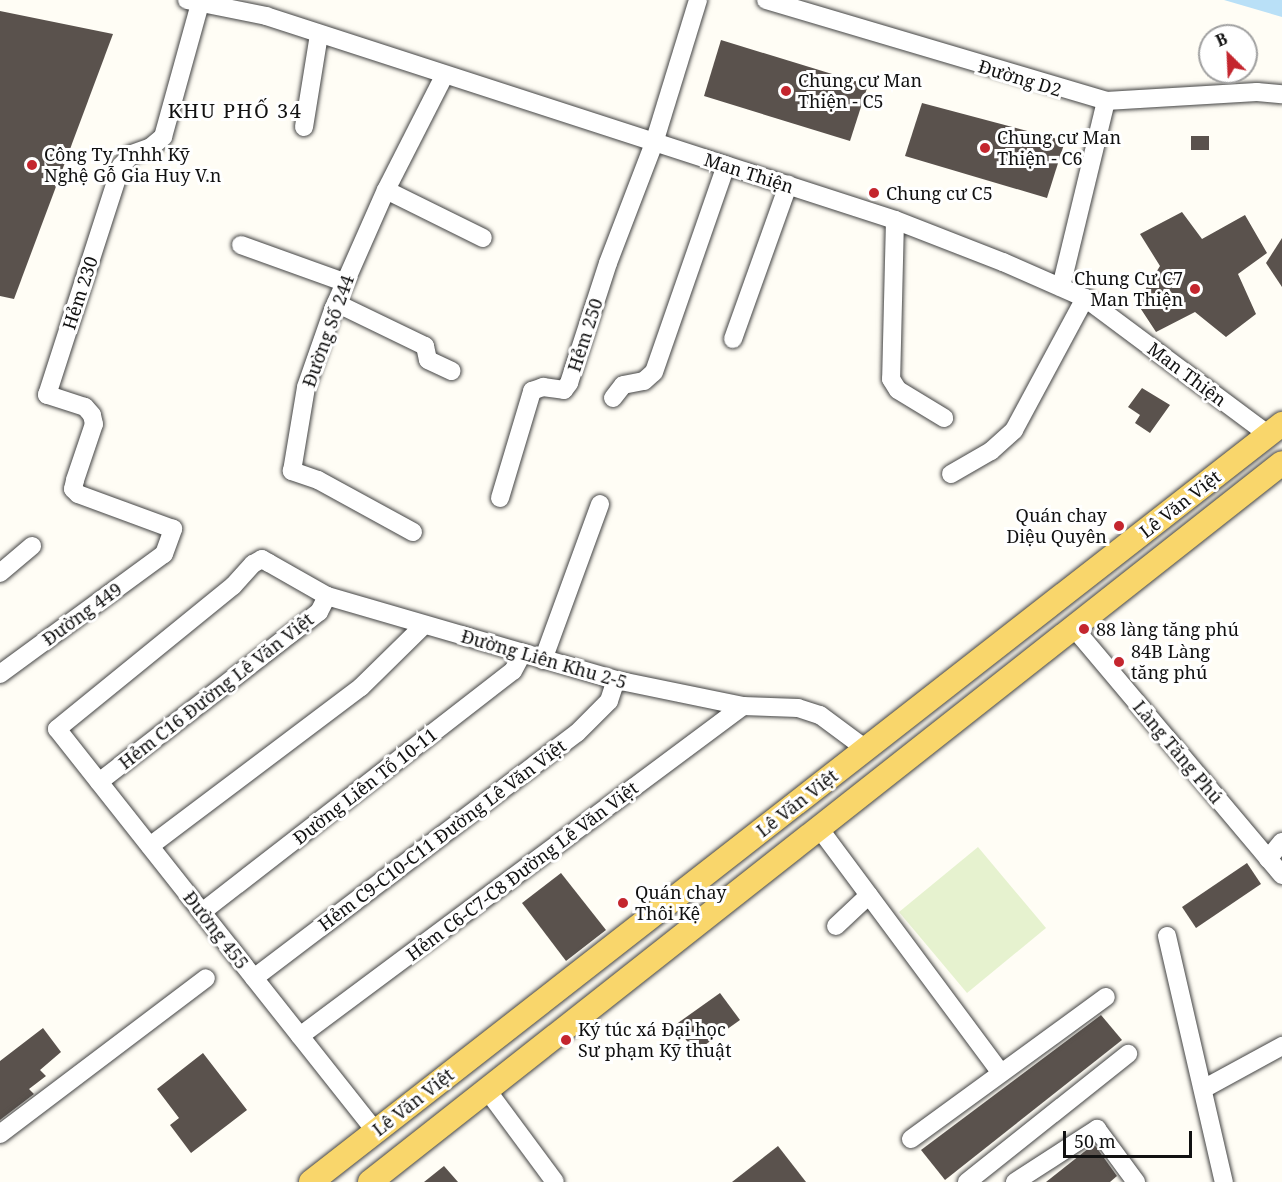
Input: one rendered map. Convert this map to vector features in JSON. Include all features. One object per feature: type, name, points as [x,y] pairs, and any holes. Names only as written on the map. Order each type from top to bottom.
[{"type":"main road","name":"Lê Văn Việt","points":[[311,1182],[1053,603],[1278,436]]},
{"type":"main road","name":"Lê Văn Việt","points":[[370,1182],[1282,464]]},
{"type":"main road","points":[[1053,603],[1074,628]]},
{"type":"main road","points":[[376,1132],[398,1160]]},
{"type":"street","points":[[654,143],[698,0]]},
{"type":"street","name":"Đường D2","points":[[766,0],[1106,101],[1247,92],[1282,94]]},
{"type":"street","name":"Man Thiện","points":[[194,2],[269,8],[319,34],[896,220],[1085,298],[1278,436]]},
{"type":"street","name":"Hẻm 230","points":[[164,554],[173,529],[156,520],[85,497],[74,489],[94,424],[85,407],[50,397],[48,392],[121,166],[132,153],[151,147],[163,137],[194,2]]},
{"type":"street","points":[[304,127],[319,34]]},
{"type":"street","name":"Đường Số 244","points":[[413,532],[318,480],[292,471],[306,387],[344,282],[444,76]]},
{"type":"street","points":[[1060,287],[1106,101]]},
{"type":"street","name":"Hẻm 250","points":[[500,498],[532,391],[543,387],[564,390],[570,383],[608,263],[654,143]]},
{"type":"street","points":[[613,398],[623,385],[644,381],[654,372],[726,165]]},
{"type":"street","points":[[733,339],[788,185]]},
{"type":"street","points":[[387,190],[483,238]]},
{"type":"street","points":[[896,220],[891,379],[898,390],[944,418]]},
{"type":"street","points":[[241,246],[344,282]]},
{"type":"street","points":[[951,474],[991,451],[1014,430],[1085,298]]},
{"type":"street","points":[[336,303],[425,346],[428,360],[452,371]]},
{"type":"street","points":[[543,660],[600,504]]},
{"type":"street","points":[[0,573],[32,546]]},
{"type":"street","name":"Đường 449","points":[[0,675],[164,554]]},
{"type":"street","name":"Đường Liên Khu 2-5","points":[[57,729],[262,560],[327,596],[543,660],[616,680],[743,706],[798,708],[820,716],[866,749]]},
{"type":"street","name":"Hẻm C16 Đường Lê Văn Việt","points":[[99,782],[319,612],[327,596]]},
{"type":"street","points":[[150,846],[361,687],[424,625]]},
{"type":"street","name":"Làng Tăng Phú","points":[[1074,628],[1282,875]]},
{"type":"street","name":"Đường Liên Tổ 10-11","points":[[202,912],[513,671],[522,654]]},
{"type":"street","name":"Hẻm C9-C10-C11 Đường Lê Văn Việt","points":[[254,978],[577,733],[609,701],[616,680]]},
{"type":"street","name":"Hẻm C6-C7-C8 Đường Lê Văn Việt","points":[[300,1036],[743,706]]},
{"type":"street","name":"Đường 455","points":[[57,729],[376,1132]]},
{"type":"street","points":[[819,828],[1001,1073]]},
{"type":"street","points":[[1268,859],[1282,842]]},
{"type":"street","points":[[836,926],[868,895]]},
{"type":"street","points":[[1167,936],[1205,1088],[1224,1182]]},
{"type":"street","points":[[0,1134],[206,978]]},
{"type":"street","points":[[911,1139],[1106,997]]},
{"type":"street","points":[[1205,1088],[1282,1046]]},
{"type":"street","points":[[967,1182],[1128,1054]]},
{"type":"street","points":[[487,1089],[555,1182]]},
{"type":"street","points":[[1015,1182],[1097,1130],[1136,1182]]},
{"type":"green space","points":[[978,847],[1046,928],[967,993],[899,912]]},
{"type":"water","points":[[1224,0],[1282,0],[1282,17]]},
{"type":"building","name":"Công Ty Tnhh Kỹ Nghệ Gỗ Gia Huy V.n","points":[[0,11],[113,34],[14,299],[0,296]]},
{"type":"building","name":"Chung cư Man Thiện - C5","points":[[721,40],[868,85],[850,141],[704,96]]},
{"type":"building","name":"Chung cư Man Thiện - C6","points":[[922,103],[1065,141],[1047,198],[905,156]]},
{"type":"building","points":[[1191,136],[1209,136],[1209,150],[1191,150]]},
{"type":"building","name":"Chung Cư C7 Man Thiện","points":[[1182,212],[1202,239],[1245,215],[1267,253],[1238,274],[1256,314],[1226,337],[1195,312],[1156,332],[1137,303],[1160,266],[1140,234]]},
{"type":"building","points":[[1282,238],[1282,287],[1266,263]]},
{"type":"building","points":[[1142,388],[1170,405],[1150,433],[1135,423],[1140,415],[1128,407]]},
{"type":"building","points":[[1247,863],[1261,884],[1196,928],[1182,907]]},
{"type":"building","points":[[561,873],[606,930],[566,961],[522,903]]},
{"type":"building","points":[[720,993],[740,1020],[695,1052],[675,1025]]},
{"type":"building","points":[[1101,1015],[1122,1040],[945,1180],[921,1150]]},
{"type":"building","points":[[43,1028],[61,1052],[40,1070],[46,1076],[29,1089],[34,1094],[0,1120],[0,1061]]},
{"type":"building","points":[[203,1053],[247,1110],[191,1153],[170,1125],[179,1118],[157,1089]]},
{"type":"building","points":[[1094,1144],[1117,1176],[1110,1182],[1046,1182]]},
{"type":"building","points":[[778,1146],[806,1182],[732,1182]]},
{"type":"building","points":[[444,1166],[458,1182],[424,1182]]},
{"type":"place","name":"Chung cư Man Thiện - C5","points":[[786,91]]},
{"type":"place","name":"Chung cư Man Thiện - C6","points":[[985,148]]},
{"type":"place","name":"Công Ty Tnhh Kỹ Nghệ Gỗ Gia Huy V.n","points":[[32,165]]},
{"type":"place","name":"Chung cư C5","points":[[874,193]]},
{"type":"place","name":"Chung Cư C7 Man Thiện","points":[[1195,289]]},
{"type":"place","name":"Quán chay Diệu Quyên","points":[[1119,526]]},
{"type":"place","name":"88 làng tăng phú","points":[[1084,629]]},
{"type":"place","name":"84B Làng tăng phú","points":[[1119,662]]},
{"type":"place","name":"Quán chay Thôi Kệ","points":[[623,903]]},
{"type":"place","name":"Ký túc xá Đại học Sư phạm Kỹ thuật","points":[[566,1040]]},
{"type":"district","name":"KHU PHỐ 34","points":[[235,110]]}]
